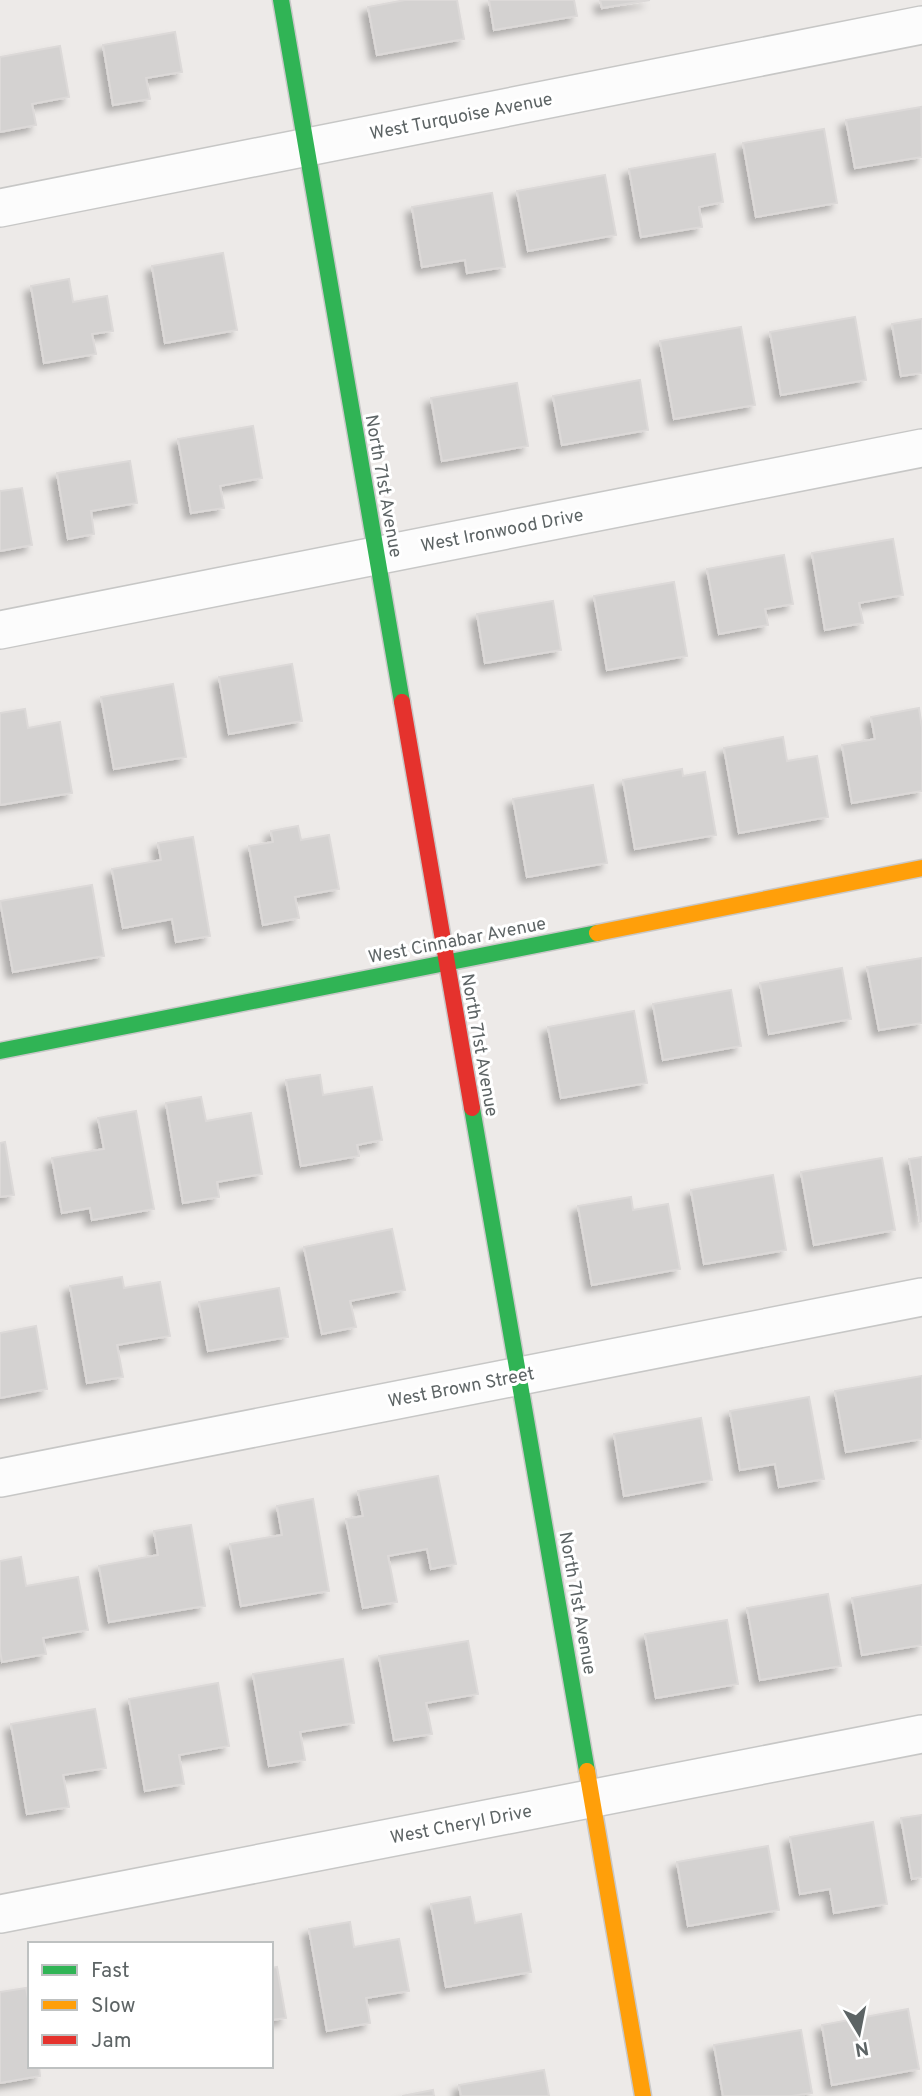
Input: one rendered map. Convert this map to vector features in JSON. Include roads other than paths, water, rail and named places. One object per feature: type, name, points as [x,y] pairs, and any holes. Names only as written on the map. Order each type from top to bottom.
[{"type":"street","name":"North 71st Avenue","points":[[281,0],[643,2096]]},
{"type":"street","name":"West Turquoise Avenue","points":[[0,208],[922,25]]},
{"type":"street","name":"West Ironwood Drive","points":[[0,630],[922,447]]},
{"type":"street","name":"West Cinnabar Avenue","points":[[0,1051],[922,868]]},
{"type":"street","name":"West Brown Street","points":[[0,1478],[922,1297]]},
{"type":"street","name":"West Cheryl Drive","points":[[0,1914],[922,1734]]}]
